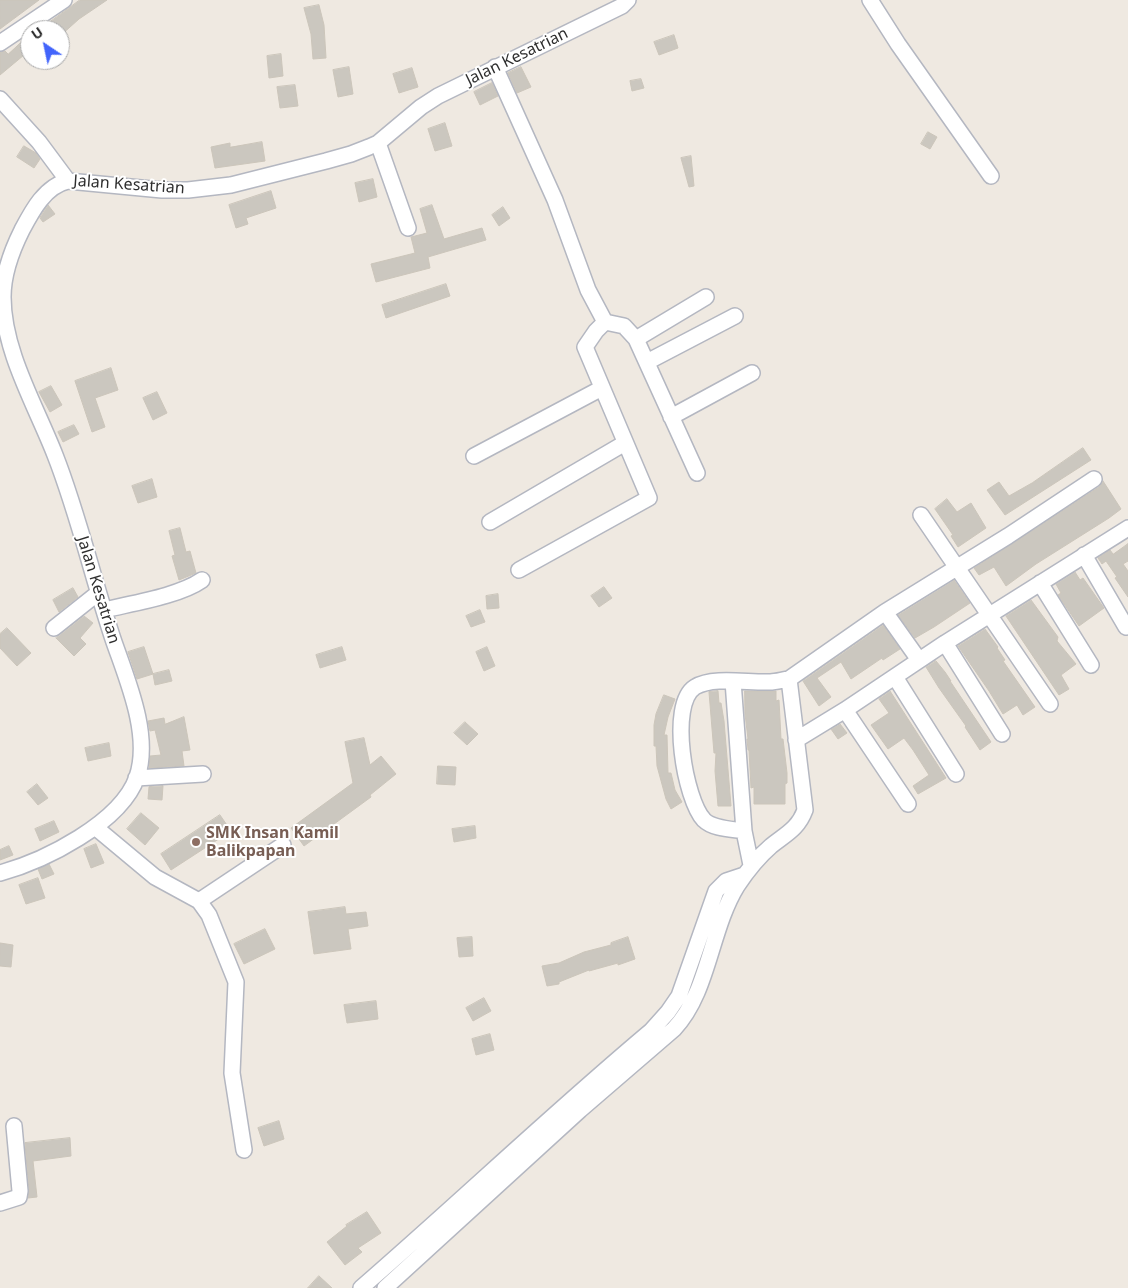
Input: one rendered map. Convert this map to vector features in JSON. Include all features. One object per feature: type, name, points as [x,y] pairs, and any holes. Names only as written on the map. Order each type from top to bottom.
[{"type":"street","points":[[0,43],[64,0]]},
{"type":"street","name":"Jalan Kesatrian","points":[[0,873],[38,859],[95,827],[115,810],[130,792],[140,763],[140,735],[131,691],[98,593],[73,506],[55,455],[29,396],[11,345],[4,305],[5,282],[19,237],[36,206],[46,193],[68,180],[162,190],[202,188],[231,185],[352,154],[378,143],[421,107],[438,96],[601,17],[622,6],[628,0]]},
{"type":"street","points":[[870,0],[898,44],[991,176]]},
{"type":"street","points":[[495,67],[555,200],[588,290],[606,322],[624,326],[636,339],[697,473]]},
{"type":"street","points":[[0,98],[68,180]]},
{"type":"street","points":[[378,143],[408,228]]},
{"type":"street","points":[[636,339],[706,297]]},
{"type":"street","points":[[647,362],[735,316]]},
{"type":"street","points":[[519,570],[649,498],[585,347],[596,331],[606,322]]},
{"type":"street","points":[[671,417],[752,372]]},
{"type":"street","points":[[474,456],[602,388]]},
{"type":"street","points":[[490,522],[625,443]]},
{"type":"street","points":[[744,830],[714,826],[705,821],[691,797],[680,743],[682,714],[692,688],[715,682],[771,682],[789,679],[885,612],[1042,515],[1094,479]]},
{"type":"street","points":[[921,514],[1050,704]]},
{"type":"street","points":[[796,740],[845,710],[945,643],[1128,528]]},
{"type":"street","points":[[1084,555],[1126,627]]},
{"type":"street","points":[[104,610],[189,588],[202,580]]},
{"type":"street","points":[[1040,583],[1090,665]]},
{"type":"street","points":[[54,628],[98,593]]},
{"type":"street","points":[[885,612],[920,660]]},
{"type":"street","points":[[945,643],[1002,734]]},
{"type":"street","points":[[895,677],[956,774]]},
{"type":"street","points":[[385,1288],[580,1110],[680,1023],[691,1006],[699,988],[729,899],[748,870],[771,846],[801,821],[805,810],[789,679]]},
{"type":"street","points":[[734,681],[748,870]]},
{"type":"street","points":[[845,710],[908,804]]},
{"type":"street","points":[[136,778],[203,774]]},
{"type":"street","points":[[95,827],[155,877],[199,901],[208,915],[236,982],[232,1073],[244,1150]]},
{"type":"street","points":[[199,901],[282,845]]},
{"type":"street","points":[[361,1288],[413,1244],[536,1130],[650,1031],[668,1012],[679,996],[716,890],[726,880],[748,870]]},
{"type":"street","points":[[0,1202],[19,1197],[14,1126]]},
{"type":"building","points":[[0,0],[39,0],[0,29]]},
{"type":"building","points":[[80,0],[107,0],[70,27],[70,20],[53,20]]},
{"type":"building","points":[[319,5],[324,25],[326,58],[313,59],[311,34],[304,8]]},
{"type":"building","points":[[674,35],[678,48],[659,55],[654,42]]},
{"type":"building","points":[[20,43],[20,58],[0,75],[0,52],[5,51],[8,54]]},
{"type":"building","points":[[281,54],[283,76],[269,78],[267,56]]},
{"type":"building","points":[[349,67],[353,94],[338,97],[333,70]]},
{"type":"building","points":[[521,67],[531,87],[517,93],[508,73]]},
{"type":"building","points":[[412,68],[418,87],[399,93],[393,74]]},
{"type":"building","points":[[641,79],[644,88],[632,91],[630,81]]},
{"type":"building","points":[[492,83],[498,96],[480,105],[474,92]]},
{"type":"building","points":[[295,85],[298,106],[280,108],[277,87]]},
{"type":"building","points":[[445,123],[452,146],[435,151],[428,129]]},
{"type":"building","points":[[928,132],[937,137],[930,149],[921,144]]},
{"type":"building","points":[[262,142],[265,161],[215,168],[211,147],[230,143],[230,147]]},
{"type":"building","points":[[24,146],[36,153],[40,159],[34,168],[17,157]]},
{"type":"building","points":[[691,156],[694,186],[689,187],[681,158]]},
{"type":"building","points":[[373,179],[377,197],[359,202],[355,183]]},
{"type":"building","points":[[271,191],[276,208],[246,218],[248,224],[236,228],[229,205]]},
{"type":"building","points":[[48,205],[55,214],[43,222],[40,218]]},
{"type":"building","points":[[432,205],[444,239],[482,228],[486,240],[428,257],[430,268],[376,282],[371,264],[415,253],[411,237],[427,233],[420,209]]},
{"type":"building","points":[[503,207],[510,218],[499,226],[492,215]]},
{"type":"building","points":[[446,284],[450,296],[386,318],[382,305]]},
{"type":"building","points":[[111,368],[118,390],[95,398],[105,427],[92,432],[75,381]]},
{"type":"building","points":[[51,386],[62,405],[50,412],[39,392]]},
{"type":"building","points":[[157,392],[167,413],[153,420],[143,398]]},
{"type":"building","points":[[74,425],[79,434],[63,442],[58,432]]},
{"type":"building","points":[[1083,448],[1091,460],[1005,515],[987,490],[999,482],[1009,496],[1032,483]]},
{"type":"building","points":[[152,479],[157,497],[138,503],[132,486]]},
{"type":"building","points":[[1103,481],[1121,509],[1036,564],[1006,586],[994,567],[979,575],[974,568],[1099,487]]},
{"type":"building","points":[[947,499],[957,512],[971,503],[986,528],[958,547],[951,536],[953,535],[935,509]]},
{"type":"building","points":[[180,528],[186,552],[190,551],[196,573],[179,580],[172,556],[175,555],[169,531]]},
{"type":"building","points":[[1128,544],[1128,561],[1123,564],[1128,571],[1128,597],[1106,561],[1102,564],[1098,558],[1110,550],[1113,554]]},
{"type":"building","points":[[1075,572],[1080,580],[1083,578],[1104,608],[1079,626],[1058,595],[1061,593],[1056,584]]},
{"type":"building","points":[[954,580],[970,603],[915,638],[898,615]]},
{"type":"building","points":[[604,587],[612,598],[599,607],[591,596]]},
{"type":"building","points":[[73,588],[78,597],[59,612],[53,600]]},
{"type":"building","points":[[498,594],[499,608],[487,609],[486,596]]},
{"type":"building","points":[[1031,600],[1058,637],[1057,641],[1076,664],[1061,675],[1069,689],[1059,695],[1006,616]]},
{"type":"building","points":[[480,610],[485,622],[471,627],[466,616]]},
{"type":"building","points":[[84,616],[93,623],[80,638],[86,644],[74,656],[56,638]]},
{"type":"building","points":[[883,625],[900,649],[883,660],[882,658],[851,679],[841,662],[817,678],[831,697],[819,706],[803,681]]},
{"type":"building","points":[[7,628],[31,653],[17,666],[0,648],[0,634]]},
{"type":"building","points":[[985,629],[998,647],[1005,660],[1003,661],[1035,707],[1023,715],[1017,705],[1003,714],[958,646]]},
{"type":"building","points":[[144,647],[153,674],[137,679],[128,652]]},
{"type":"building","points":[[342,647],[346,660],[320,668],[316,655]]},
{"type":"building","points":[[487,647],[495,666],[484,671],[476,652]]},
{"type":"building","points":[[936,661],[991,742],[980,750],[926,667]]},
{"type":"building","points":[[169,670],[172,681],[155,685],[153,674]]},
{"type":"building","points":[[718,691],[724,721],[731,806],[718,806],[715,771],[716,753],[714,753],[709,692]]},
{"type":"building","points":[[745,691],[776,691],[776,701],[779,700],[781,739],[783,739],[787,773],[785,804],[754,804],[754,787],[751,788],[745,714]]},
{"type":"building","points":[[890,691],[946,778],[918,794],[913,786],[929,775],[913,750],[904,738],[888,749],[871,725],[889,713],[879,699]]},
{"type":"building","points":[[664,695],[675,699],[664,735],[667,735],[668,773],[671,773],[675,790],[682,802],[671,809],[666,799],[657,766],[656,746],[654,746],[656,714]]},
{"type":"building","points":[[184,717],[190,750],[182,751],[184,766],[149,768],[150,756],[161,755],[155,730],[150,731],[148,721],[164,718],[165,724]]},
{"type":"building","points":[[465,722],[478,734],[467,745],[454,733]]},
{"type":"building","points":[[840,724],[847,733],[838,739],[831,729]]},
{"type":"building","points":[[364,738],[370,765],[381,756],[396,774],[370,795],[371,797],[304,846],[291,828],[353,783],[345,742]]},
{"type":"building","points":[[109,743],[111,756],[88,761],[85,748]]},
{"type":"building","points":[[438,766],[456,767],[455,785],[437,784]]},
{"type":"building","points":[[37,784],[48,798],[38,805],[27,792]]},
{"type":"building","points":[[163,786],[162,800],[148,799],[149,787]]},
{"type":"building","points":[[141,813],[159,828],[145,845],[127,829]]},
{"type":"building","name":"SMK Insan Kamil Balikpapan","points":[[220,815],[231,831],[171,870],[161,854]]},
{"type":"building","points":[[54,821],[59,832],[40,841],[35,829]]},
{"type":"building","points":[[475,826],[476,838],[454,842],[452,829]]},
{"type":"building","points":[[96,844],[104,863],[91,868],[84,849]]},
{"type":"building","points":[[9,846],[13,855],[0,860],[0,850]]},
{"type":"building","points":[[49,864],[54,874],[42,879],[38,869]]},
{"type":"building","points":[[38,878],[45,898],[26,904],[19,885]]},
{"type":"building","points":[[345,907],[346,914],[366,912],[368,926],[348,929],[351,949],[314,954],[308,912]]},
{"type":"building","points":[[265,929],[275,949],[244,964],[234,944]]},
{"type":"building","points":[[472,937],[473,956],[459,957],[457,938]]},
{"type":"building","points":[[628,937],[635,959],[618,965],[618,963],[589,970],[559,982],[559,984],[547,986],[542,966],[559,963]]},
{"type":"building","points":[[0,943],[13,945],[11,967],[0,966]]},
{"type":"building","points":[[484,998],[491,1011],[473,1021],[466,1008]]},
{"type":"building","points":[[376,1001],[378,1019],[347,1023],[344,1005]]},
{"type":"building","points":[[490,1034],[494,1050],[476,1055],[472,1039]]},
{"type":"building","points":[[279,1121],[284,1139],[264,1146],[258,1128]]},
{"type":"building","points":[[70,1138],[71,1156],[33,1161],[37,1197],[28,1198],[25,1143]]},
{"type":"building","points":[[367,1212],[381,1233],[358,1248],[362,1252],[345,1265],[327,1242],[346,1225]]},
{"type":"building","points":[[319,1276],[332,1288],[308,1288]]},
{"type":"place","name":"SMK Insan Kamil Balikpapan","points":[[196,842]]}]
